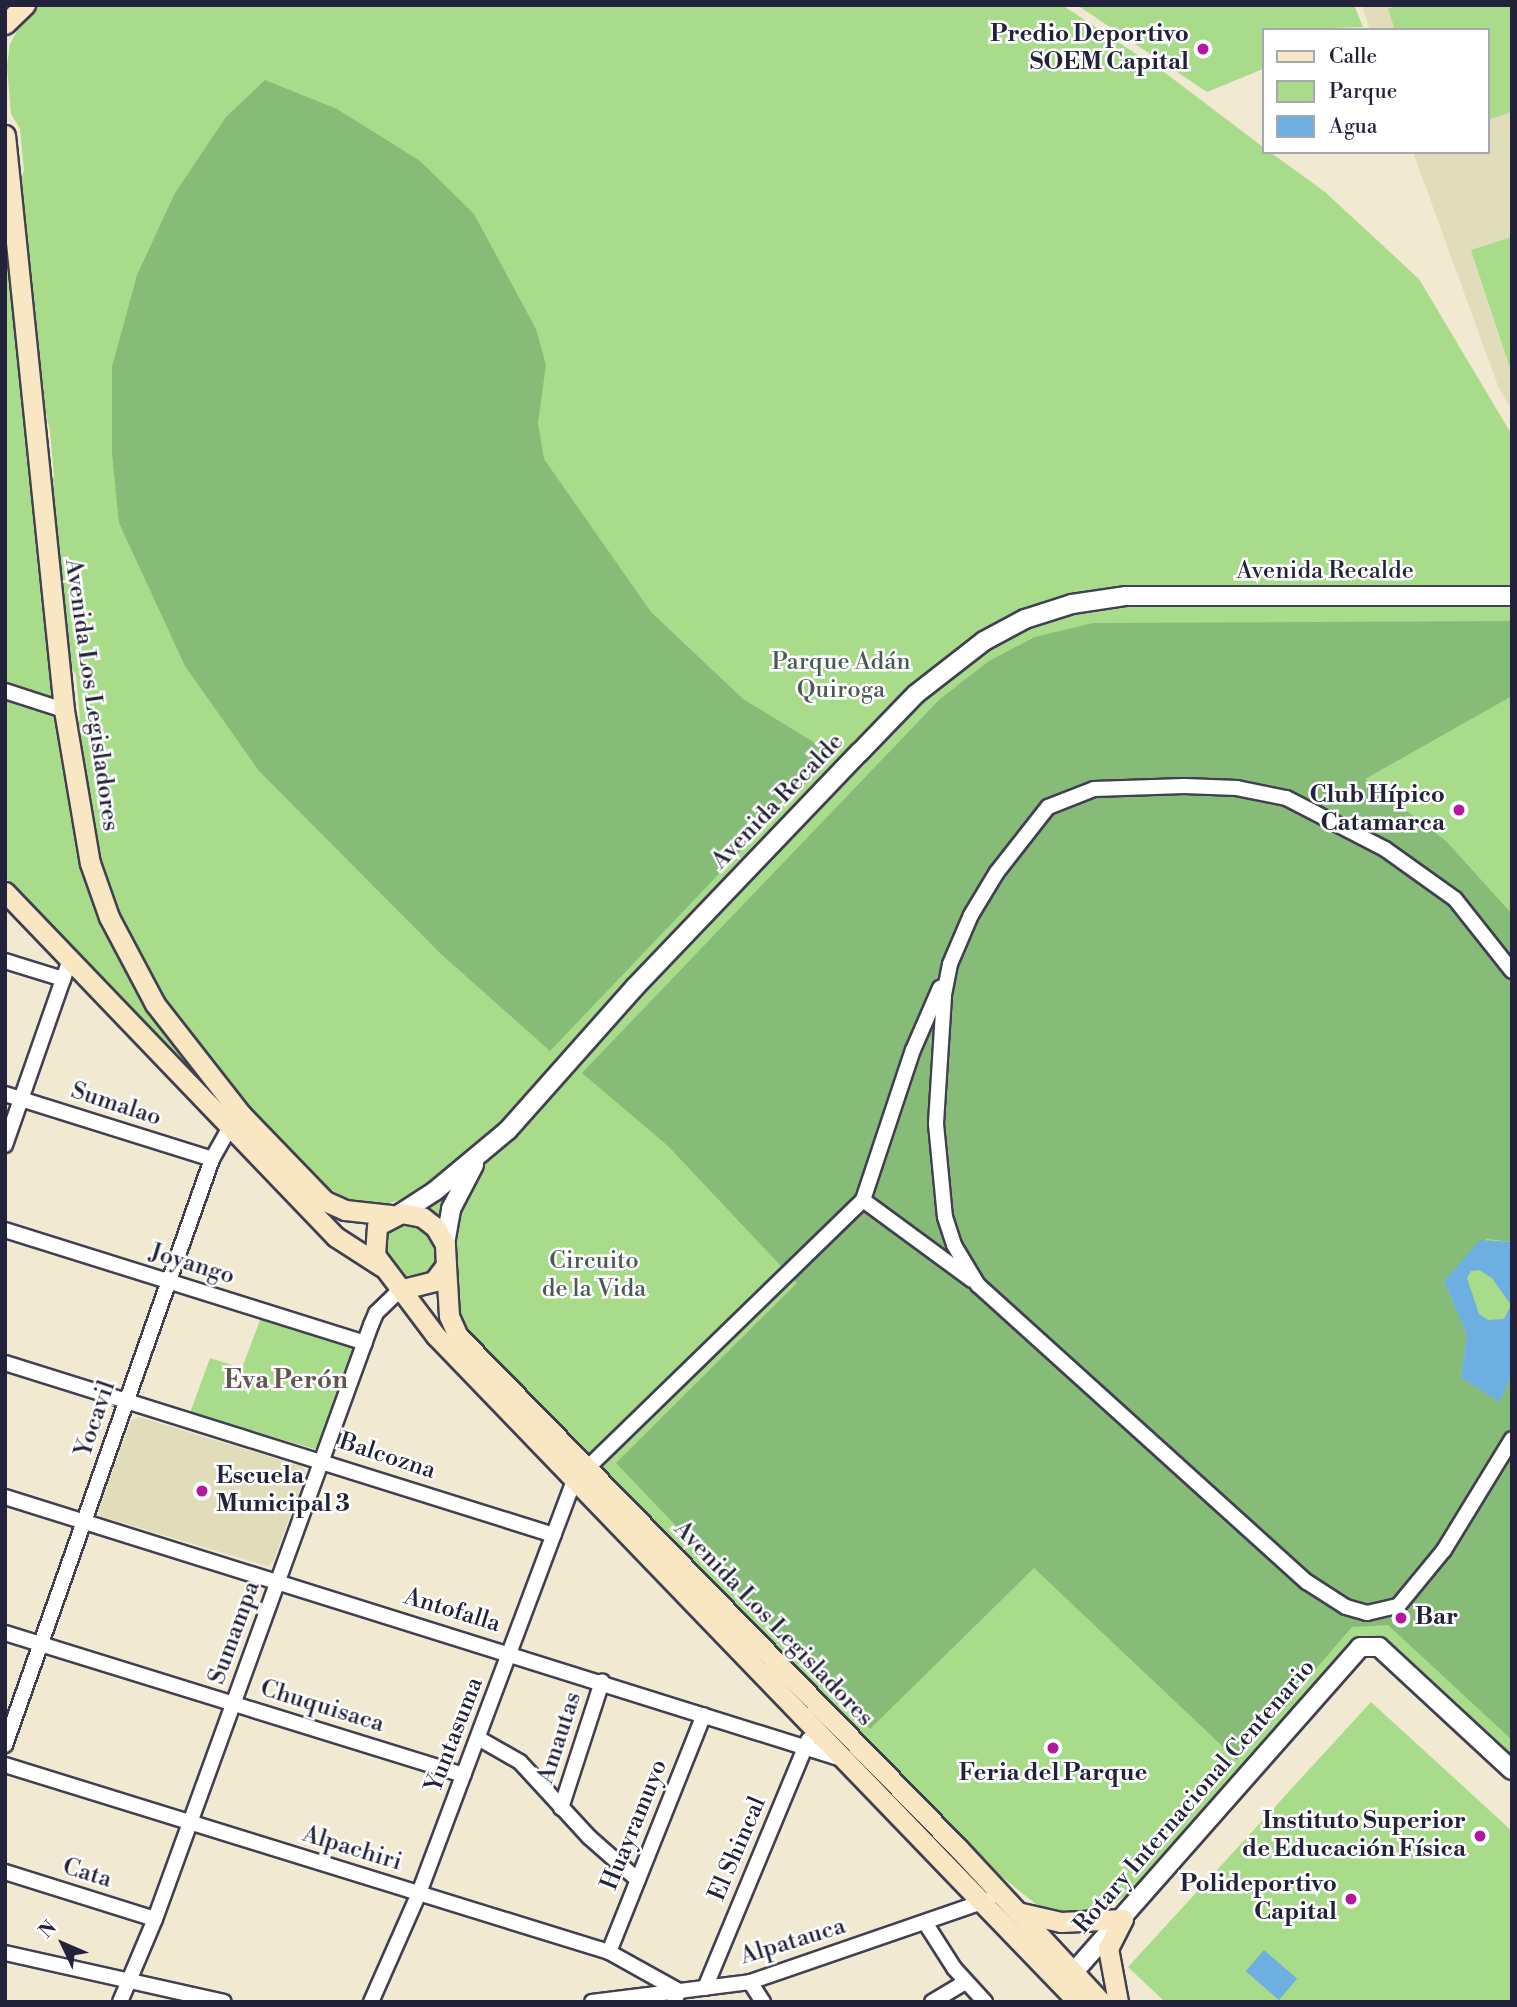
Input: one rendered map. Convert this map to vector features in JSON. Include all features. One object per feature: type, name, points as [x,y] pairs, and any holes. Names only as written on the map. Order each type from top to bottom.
[{"type":"main road","points":[[5,24],[25,5]]},
{"type":"main road","name":"Avenida Los Legisladores","points":[[5,135],[64,710],[88,852],[109,917],[155,1004],[234,1120],[336,1237],[381,1266]]},
{"type":"main road","name":"Avenida Los Legisladores","points":[[7,896],[66,971],[325,1201],[355,1212],[396,1214]]},
{"type":"main road","points":[[396,1214],[428,1221],[445,1244],[446,1265],[434,1281],[403,1288],[381,1266],[373,1239],[377,1226],[396,1214]]},
{"type":"main road","name":"Avenida Los Legisladores","points":[[446,1265],[449,1316],[458,1336],[581,1475],[814,1728],[992,1897],[1017,1912],[1068,1979],[1078,2002]]},
{"type":"main road","name":"Avenida Los Legisladores","points":[[403,1288],[436,1336],[884,1773],[1068,1979],[1101,2002]]},
{"type":"main road","points":[[1017,1912],[1060,1922],[1123,1919]]},
{"type":"main road","points":[[1118,2002],[1108,1948],[1123,1919]]},
{"type":"street","name":"Avenida Recalde","points":[[396,1214],[482,1154],[916,694],[984,641],[1037,615],[1126,596],[1512,596]]},
{"type":"street","points":[[5,691],[64,710]]},
{"type":"street","points":[[581,1475],[863,1200],[914,1050],[950,964],[997,872],[1048,807],[1094,789],[1184,786],[1237,788],[1286,798],[1385,849],[1455,899],[1512,971]]},
{"type":"street","points":[[5,961],[66,971],[5,1145]]},
{"type":"street","points":[[950,964],[936,1080],[937,1169],[954,1245],[978,1284]]},
{"type":"street","name":"Sumalao","points":[[5,1094],[212,1159]]},
{"type":"street","name":"Yocavil","points":[[5,1745],[212,1159],[234,1120]]},
{"type":"street","name":"Avenida Recalde","points":[[445,1244],[456,1197],[482,1154]]},
{"type":"street","points":[[863,1200],[978,1284],[1307,1582],[1346,1607],[1367,1613],[1398,1606],[1444,1550],[1512,1439]]},
{"type":"street","name":"Joyango","points":[[5,1230],[365,1343]]},
{"type":"street","name":"Sumampa","points":[[120,2002],[155,1919],[376,1313],[403,1288]]},
{"type":"street","name":"Balcozna","points":[[5,1363],[322,1460],[554,1535]]},
{"type":"street","name":"Yuntasuma","points":[[371,2002],[419,1893],[554,1535],[581,1475]]},
{"type":"street","name":"Antofalla","points":[[5,1497],[510,1652],[884,1773]]},
{"type":"street","name":"Chuquisaca","points":[[5,1633],[464,1775]]},
{"type":"street","name":"Rotary Internacional Centenario","points":[[1068,1979],[1355,1651],[1366,1645],[1379,1647],[1512,1770]]},
{"type":"street","name":"Amautas","points":[[561,1808],[602,1682]]},
{"type":"street","name":"Huayramuyo","points":[[609,1952],[704,1715]]},
{"type":"street","name":"El Shincal","points":[[705,1988],[814,1728]]},
{"type":"street","points":[[478,1738],[520,1762],[561,1808],[638,1880]]},
{"type":"street","name":"Alpachiri","points":[[5,1765],[609,1952],[676,1996]]},
{"type":"street","name":"Cata","points":[[5,1872],[155,1919]]},
{"type":"street","name":"Alpatauca","points":[[592,2002],[676,1996],[705,1988],[750,1982],[926,1923],[992,1897]]},
{"type":"street","points":[[926,1923],[965,1982],[985,2002]]},
{"type":"street","points":[[5,1952],[130,1983],[224,2002]]},
{"type":"street","points":[[750,1982],[763,2002]]},
{"type":"street","points":[[932,2002],[965,1982]]},
{"type":"shaded area","points":[[1362,5],[1512,5],[1512,411],[1498,386],[1414,154],[1489,154],[1489,28],[1369,28]]},
{"type":"shaded area","name":"Escuela Municipal 3","points":[[139,1417],[303,1467],[306,1473],[273,1562],[267,1566],[100,1516],[98,1510],[131,1421]]},
{"type":"green space","name":"Parque Adán Quiroga","points":[[41,5],[1062,5],[1168,75],[1262,146],[1262,154],[1273,154],[1325,192],[1419,279],[1512,435],[1512,1754],[1389,1640],[1364,1636],[1345,1648],[1132,1892],[1096,1914],[1046,1912],[978,1858],[470,1337],[458,1310],[456,1235],[413,1196],[379,1206],[351,1202],[321,1183],[247,1109],[165,1006],[112,903],[92,835],[74,733],[80,719],[76,674],[67,663],[50,490],[54,476],[50,431],[40,385],[19,186],[24,170],[20,129],[11,114],[7,66],[10,44],[20,25]]},
{"type":"green space","name":"Predio Deportivo SOEM Capital","points":[[1077,5],[1354,5],[1363,27],[1262,28],[1262,69],[1207,92]]},
{"type":"green space","points":[[1400,5],[1512,5],[1512,112],[1489,119],[1489,28],[1394,28],[1388,9]]},
{"type":"green space","points":[[265,80],[337,109],[420,161],[474,214],[536,329],[546,365],[538,423],[544,459],[651,612],[743,699],[833,754],[550,1051],[441,954],[259,771],[185,666],[119,523],[112,453],[112,367],[137,275],[175,193],[226,117]]},
{"type":"green space","points":[[5,185],[58,727],[71,810],[84,865],[124,965],[179,1051],[225,1109],[19,896],[5,876]]},
{"type":"green space","points":[[1512,237],[1512,374],[1471,250]]},
{"type":"green space","points":[[1512,621],[1512,696],[1365,779],[1446,841],[1512,914],[1512,1242],[1487,1239],[1444,1281],[1467,1335],[1461,1378],[1500,1401],[1512,1374],[1512,1740],[1388,1625],[1352,1627],[1237,1760],[1034,1568],[870,1729],[616,1463],[797,1283],[668,1146],[582,1073],[940,699],[989,661],[1035,637],[1093,623]]},
{"type":"green space","points":[[401,1222],[417,1225],[436,1244],[438,1261],[430,1272],[405,1276],[386,1259],[381,1238],[390,1225]]},
{"type":"green space","points":[[262,1315],[353,1345],[354,1356],[324,1440],[315,1449],[190,1413],[210,1358],[242,1368]]},
{"type":"green space","name":"Polideportivo Capital","points":[[1371,1702],[1512,1831],[1512,2002],[1165,2002],[1128,1967]]},
{"type":"water","points":[[1480,1240],[1512,1242],[1512,1374],[1500,1402],[1461,1378],[1467,1335],[1444,1281]],"holes":[[[1479,1270],[1492,1278],[1511,1305],[1504,1319],[1488,1320],[1479,1314],[1467,1278],[1471,1271]]]},
{"type":"water","points":[[1264,1950],[1297,1979],[1279,2000],[1246,1971]]},
{"type":"place","name":"Predio Deportivo SOEM Capital","points":[[1203,49]]},
{"type":"place","name":"Club Hípico Catamarca","points":[[1459,810]]},
{"type":"place","name":"Escuela Municipal 3","points":[[202,1491]]},
{"type":"place","name":"Bar","points":[[1401,1618]]},
{"type":"place","name":"Feria del Parque","points":[[1053,1748]]},
{"type":"place","name":"Instituto Superior de Educación Física","points":[[1480,1836]]},
{"type":"place","name":"Polideportivo Capital","points":[[1351,1899]]},
{"type":"district","name":"Eva Perón","points":[[286,1381]]},
{"type":"park label","name":"Circuito de la Vida","points":[[594,1276]]}]
